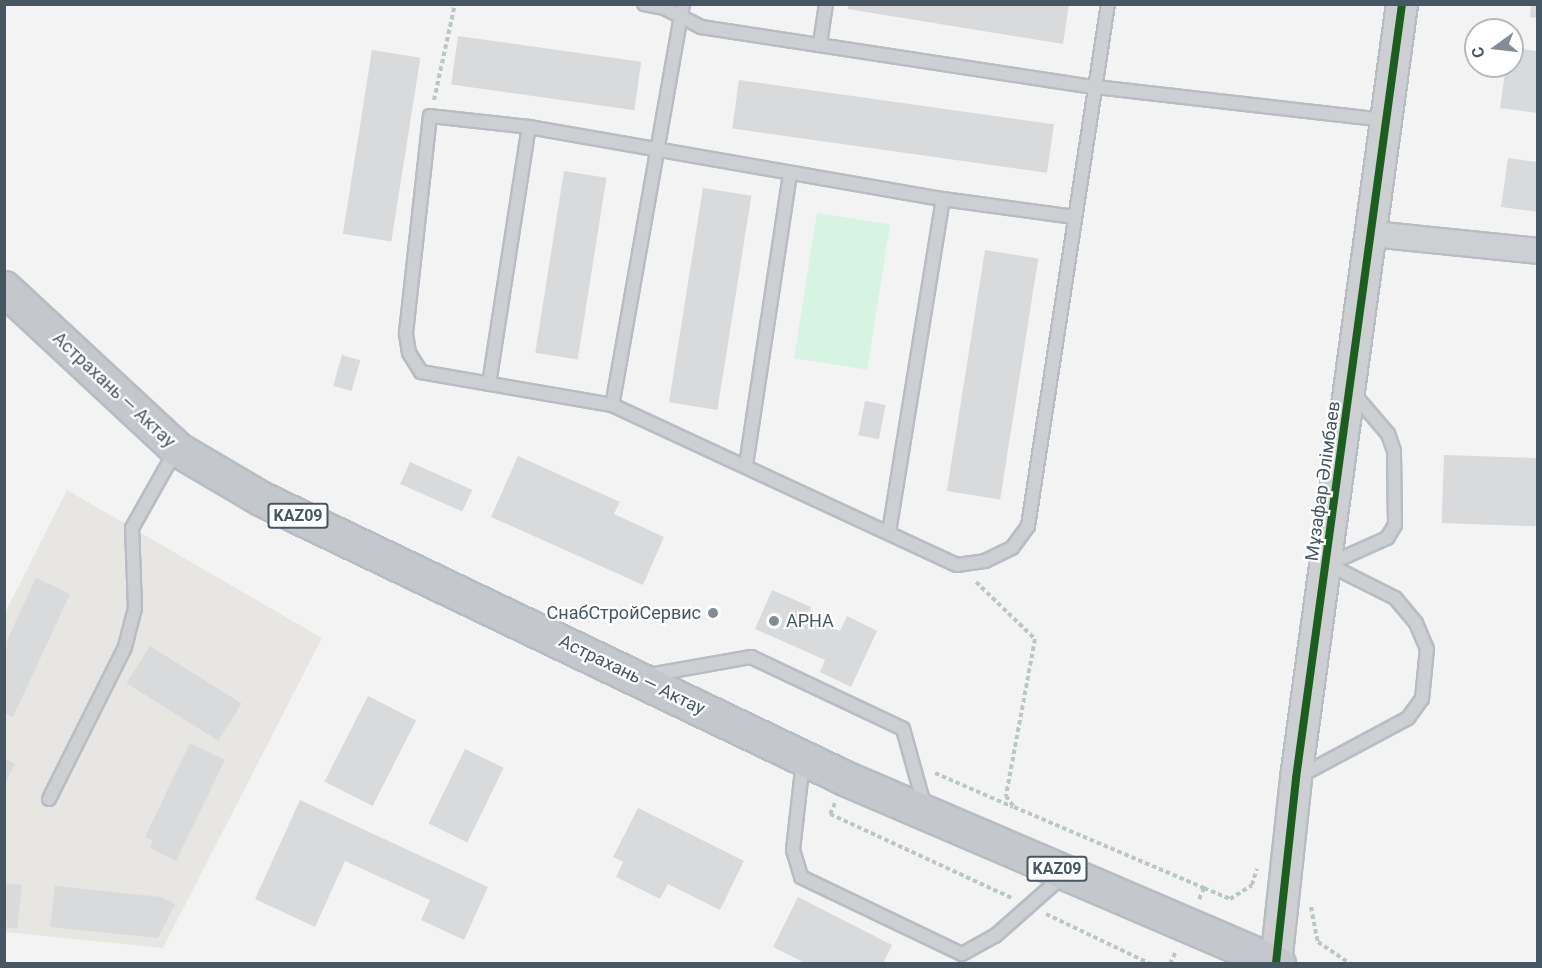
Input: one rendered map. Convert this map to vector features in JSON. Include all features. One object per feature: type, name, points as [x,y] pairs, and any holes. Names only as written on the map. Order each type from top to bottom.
[{"type":"highway","name":"Астрахань — Актау","points":[[4,288],[177,449],[262,499],[847,779],[1277,963]]},
{"type":"street","name":"Мұзафар Әлімбаев","points":[[1277,963],[1296,778],[1402,4]]},
{"type":"street","points":[[1372,234],[1538,251]]},
{"type":"lane","points":[[644,4],[682,11],[701,27],[1095,87],[1387,121]]},
{"type":"lane","points":[[820,44],[826,4]]},
{"type":"lane","points":[[1074,217],[943,199],[790,174],[656,148],[529,127],[430,116],[405,333],[409,353],[421,372],[612,405],[746,465],[957,565],[985,561],[1012,548],[1028,526],[1108,4]]},
{"type":"lane","points":[[612,405],[682,11]]},
{"type":"lane","points":[[489,384],[529,127]]},
{"type":"lane","points":[[746,465],[790,174]]},
{"type":"lane","points":[[889,532],[943,199]]},
{"type":"lane","points":[[1327,564],[1387,538],[1395,525],[1394,451],[1388,434],[1350,390]]},
{"type":"lane","points":[[49,799],[125,646],[135,608],[132,528],[177,449]]},
{"type":"lane","points":[[1296,778],[1408,718],[1422,699],[1427,649],[1416,623],[1395,598],[1327,564]]},
{"type":"lane","points":[[636,677],[751,657],[903,729],[926,813]]},
{"type":"lane","points":[[803,758],[792,850],[801,877],[962,954],[994,936],[1065,873]]},
{"type":"path","points":[[430,116],[455,4]]},
{"type":"path","points":[[957,565],[1035,639],[1006,796],[1014,807]]},
{"type":"path","points":[[913,764],[1204,888],[1170,963]]},
{"type":"path","points":[[847,779],[830,814],[1151,963]]},
{"type":"path","points":[[1309,899],[1318,942],[1351,963]]},
{"type":"shaded area","points":[[67,490],[322,638],[163,948],[5,932],[4,615]]},
{"type":"green space","points":[[817,213],[890,225],[867,370],[794,358]]},
{"type":"building","points":[[848,4],[1069,4],[1063,44],[848,9]]},
{"type":"building","points":[[1531,4],[1538,4],[1538,18],[1530,17]]},
{"type":"building","points":[[458,36],[641,62],[634,110],[451,85]]},
{"type":"building","points":[[1524,49],[1538,51],[1538,113],[1500,108],[1504,78],[1524,78]]},
{"type":"building","points":[[372,50],[420,58],[391,241],[343,234]]},
{"type":"building","points":[[739,80],[1054,124],[1047,173],[732,129]]},
{"type":"building","points":[[1508,158],[1538,162],[1538,212],[1501,207]]},
{"type":"building","points":[[564,171],[606,178],[578,359],[535,353]]},
{"type":"building","points":[[703,188],[751,196],[717,410],[669,402]]},
{"type":"building","points":[[985,250],[1038,258],[1000,499],[947,491]]},
{"type":"building","points":[[342,355],[360,360],[351,391],[333,386]]},
{"type":"building","points":[[865,401],[886,405],[879,439],[858,435]]},
{"type":"building","points":[[1444,455],[1538,458],[1536,526],[1442,523]]},
{"type":"building","points":[[518,456],[620,502],[614,514],[664,537],[643,585],[491,517]]},
{"type":"building","points":[[410,462],[472,490],[462,512],[400,484]]},
{"type":"building","points":[[36,578],[70,594],[13,717],[4,713],[4,647]]},
{"type":"building","points":[[772,590],[811,607],[808,616],[840,631],[847,616],[877,631],[851,687],[820,672],[825,660],[755,629]]},
{"type":"building","points":[[150,646],[242,703],[218,741],[127,683]]},
{"type":"building","points":[[368,696],[416,721],[373,806],[324,782]]},
{"type":"building","points":[[190,743],[225,760],[176,861],[150,848],[153,841],[145,837]]},
{"type":"building","points":[[465,749],[504,768],[467,842],[429,824]]},
{"type":"building","points":[[4,758],[15,764],[4,786]]},
{"type":"building","points":[[300,800],[488,887],[464,940],[421,920],[430,900],[345,861],[315,927],[255,899]]},
{"type":"building","points":[[638,808],[744,861],[720,910],[668,884],[660,899],[616,877],[623,862],[613,857]]},
{"type":"building","points":[[5,883],[22,885],[17,929],[5,927]]},
{"type":"building","points":[[55,886],[161,897],[175,904],[158,938],[50,927]]},
{"type":"building","points":[[798,897],[892,945],[883,964],[807,964],[773,947]]},
{"type":"cycle path","points":[[1276,963],[1296,778],[1402,4]]},
{"type":"place","name":"СнабСтройСервис","points":[[713,613]]},
{"type":"place","name":"АРНА","points":[[774,621]]}]
